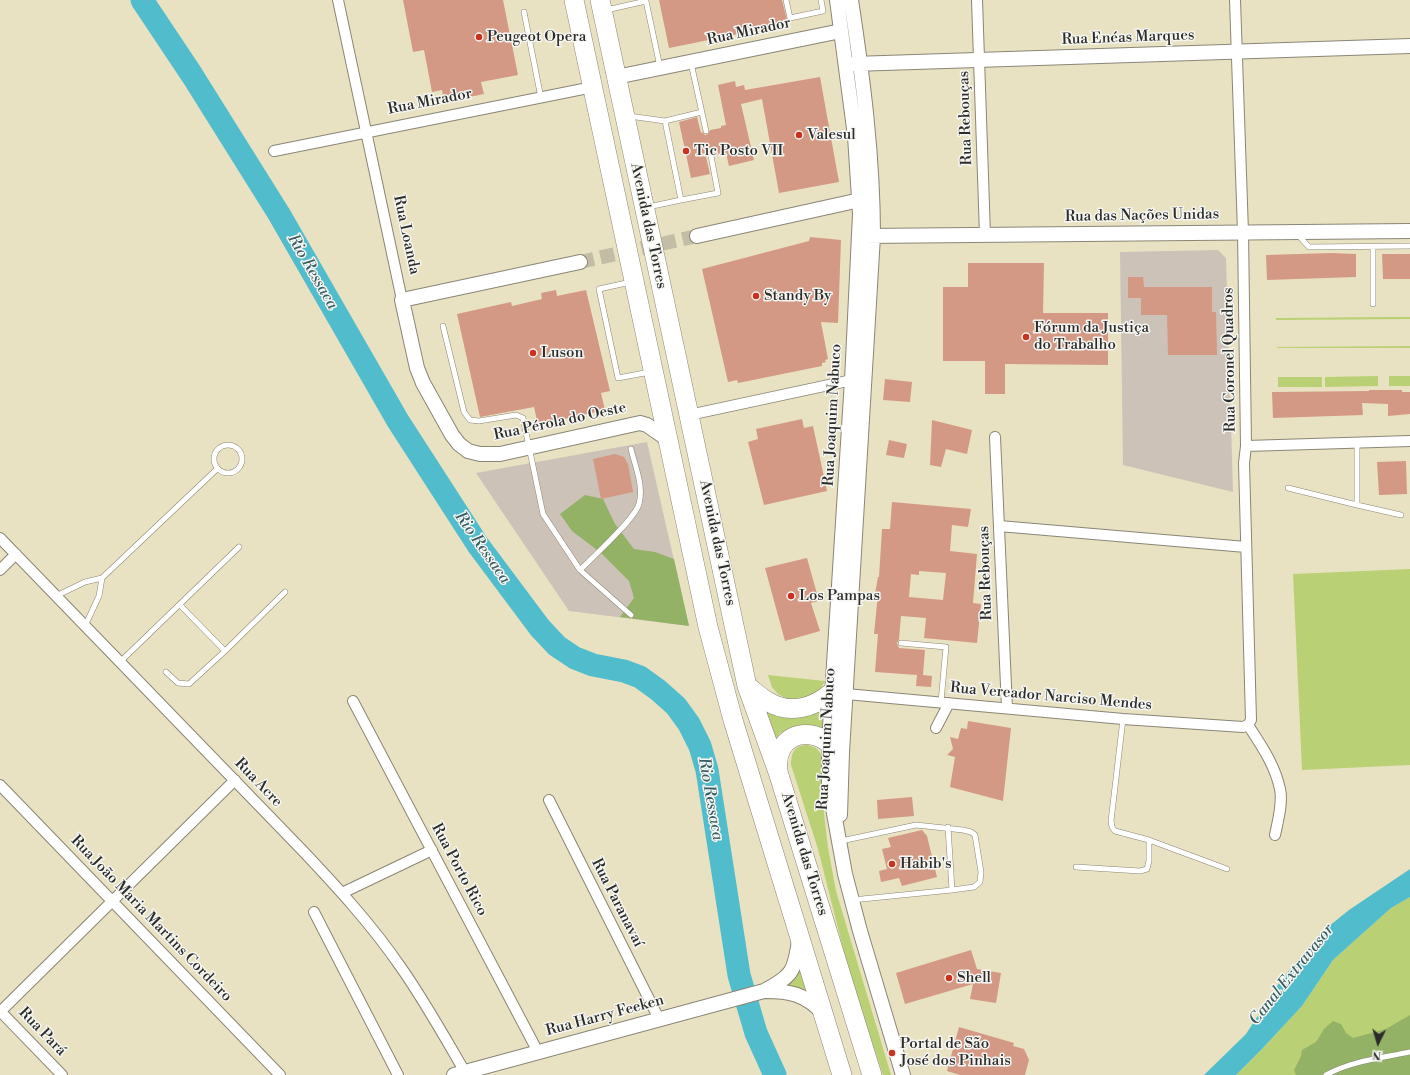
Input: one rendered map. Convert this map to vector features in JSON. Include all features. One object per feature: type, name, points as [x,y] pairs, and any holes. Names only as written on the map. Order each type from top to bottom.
[{"type":"highway","name":"Avenida das Torres","points":[[574,0],[704,612],[733,720],[842,1075]]},
{"type":"highway","name":"Avenida das Torres","points":[[601,5],[747,686],[778,772],[872,1075]]},
{"type":"highway","points":[[747,686],[767,702],[790,709],[813,705],[839,693]]},
{"type":"highway","points":[[778,772],[777,762],[779,752],[784,744],[792,738],[801,734],[811,734],[836,743]]},
{"type":"main road","name":"Rua Joaquim Nabuco","points":[[837,0],[855,136],[860,200],[839,693]]},
{"type":"main road","name":"Rua Joaquim Nabuco","points":[[851,0],[870,143],[873,189],[873,236],[836,743],[829,786],[851,900],[903,1075]]},
{"type":"main road","name":"Rua Mirador","points":[[616,77],[841,31]]},
{"type":"main road","name":"Rua Enéas Marques","points":[[846,64],[1410,46]]},
{"type":"main road","points":[[697,236],[860,200]]},
{"type":"main road","name":"Rua das Nações Unidas","points":[[859,236],[1410,231]]},
{"type":"main road","points":[[402,300],[580,262]]},
{"type":"main road","name":"Rua Loanda","points":[[402,300],[413,353],[423,383],[459,444],[468,451],[480,454]]},
{"type":"main road","name":"Rua Pérola do Oeste","points":[[480,454],[500,454],[640,423],[647,424],[667,439]]},
{"type":"main road","name":"Rua Harry Feeken","points":[[460,1073],[762,991],[778,984],[790,974],[795,966],[799,939]]},
{"type":"main road","name":"Rua Harry Feeken","points":[[762,991],[788,992],[797,995],[811,1002],[823,1013]]},
{"type":"street","name":"Rua Loanda","points":[[338,0],[402,300]]},
{"type":"street","name":"Rua Rebouças","points":[[977,0],[985,235]]},
{"type":"street","name":"Rua Coronel Quadros","points":[[1235,0],[1243,232],[1246,446],[1244,463],[1250,722]]},
{"type":"street","name":"Rua Mirador","points":[[274,151],[593,88]]},
{"type":"street","points":[[689,415],[852,380]]},
{"type":"street","name":"Rua Rebouças","points":[[995,437],[1007,708]]},
{"type":"street","points":[[1246,446],[1410,441]]},
{"type":"street","points":[[999,526],[1246,548]]},
{"type":"street","name":"Rua Acre","points":[[0,538],[235,780],[342,893],[381,940],[416,989],[460,1073]]},
{"type":"street","points":[[0,570],[16,554]]},
{"type":"street","name":"Rua Vereador Narciso Mendes","points":[[839,693],[1123,719],[1243,727],[1250,722]]},
{"type":"street","name":"Rua Porto Rico","points":[[353,701],[538,1052]]},
{"type":"street","points":[[936,728],[945,703]]},
{"type":"street","points":[[1250,722],[1269,757],[1281,790],[1280,812],[1275,835]]},
{"type":"street","points":[[0,1011],[235,780]]},
{"type":"street","name":"Rua João Maria Martins Cordeiro","points":[[0,784],[280,1075]]},
{"type":"street","name":"Rua Paranavaí","points":[[549,800],[659,1019]]},
{"type":"street","points":[[342,893],[432,850]]},
{"type":"street","points":[[314,912],[398,1075]]},
{"type":"street","name":"Rua Pará","points":[[0,1011],[62,1075]]},
{"type":"lane","points":[[786,0],[790,18],[823,12],[821,0]]},
{"type":"lane","points":[[601,5],[646,1],[660,68]]},
{"type":"lane","points":[[524,12],[541,98]]},
{"type":"lane","points":[[691,62],[706,131]]},
{"type":"lane","points":[[624,115],[665,121],[702,112]]},
{"type":"lane","points":[[665,121],[681,200]]},
{"type":"lane","points":[[644,208],[718,193],[711,156]]},
{"type":"lane","points":[[1294,232],[1309,247],[1410,246]]},
{"type":"lane","points":[[1373,247],[1373,304]]},
{"type":"lane","points":[[634,282],[599,289],[618,378],[653,371]]},
{"type":"lane","points":[[443,326],[464,412],[470,420],[479,421],[516,415],[523,418],[543,514],[580,570],[631,615]]},
{"type":"lane","points":[[1357,443],[1358,505]]},
{"type":"lane","points":[[229,444],[235,446],[240,451],[242,458],[241,465],[237,470],[230,473],[217,469],[213,456],[216,450],[229,444]]},
{"type":"lane","points":[[580,570],[633,516],[639,504],[640,486],[631,449]]},
{"type":"lane","points":[[56,596],[85,582],[102,578],[217,469]]},
{"type":"lane","points":[[1288,488],[1401,515]]},
{"type":"lane","points":[[120,662],[239,547]]},
{"type":"lane","points":[[85,626],[99,596],[102,578]]},
{"type":"lane","points":[[166,672],[178,683],[189,684],[225,651],[284,592]]},
{"type":"lane","points":[[180,605],[225,651]]},
{"type":"lane","points":[[901,643],[946,647],[945,703]]},
{"type":"lane","points":[[1123,719],[1111,821],[1115,832],[1148,840],[1227,869]]},
{"type":"lane","points":[[839,837],[916,825],[948,827],[971,832],[975,835],[981,872],[980,882],[974,887],[851,900]]},
{"type":"lane","points":[[948,827],[952,890]]},
{"type":"lane","points":[[1076,867],[1140,871],[1147,869],[1149,861],[1148,840]]},
{"type":"lane","points":[[1326,1075],[1336,1070],[1376,1059],[1410,1052]]},
{"type":"shaded area","points":[[1218,250],[1226,258],[1233,492],[1123,465],[1120,252]]},
{"type":"shaded area","points":[[647,442],[689,626],[569,611],[476,473]]},
{"type":"green space","points":[[1410,317],[1410,319],[1276,320],[1276,318]]},
{"type":"green space","points":[[1410,346],[1410,348],[1277,348],[1277,347]]},
{"type":"green space","points":[[1378,376],[1378,386],[1325,387],[1325,377]]},
{"type":"green space","points":[[1389,376],[1410,376],[1410,386],[1389,386]]},
{"type":"green space","points":[[1278,377],[1322,377],[1322,387],[1278,387]]},
{"type":"green space","points":[[585,495],[603,499],[615,524],[634,549],[655,552],[674,559],[689,626],[620,617],[634,598],[629,581],[601,553],[572,531],[560,514]]},
{"type":"green space","points":[[1410,569],[1410,765],[1302,770],[1293,574]]},
{"type":"green space","points":[[768,675],[825,681],[820,690],[811,697],[791,701],[778,694],[772,687]]},
{"type":"green space","points":[[761,703],[823,706],[822,731],[805,727],[791,729],[780,733],[775,745]]},
{"type":"green space","points":[[808,745],[816,748],[821,754],[824,813],[828,848],[836,891],[891,1075],[883,1075],[848,968],[818,849],[791,765],[792,756],[795,750],[800,746]]},
{"type":"green space","points":[[1410,897],[1410,1075],[1236,1075],[1302,1006],[1333,960],[1391,908]]},
{"type":"green space","points":[[798,963],[819,1003],[780,984]]},
{"type":"green space","points":[[1410,1015],[1410,1075],[1296,1075],[1294,1070],[1301,1056],[1302,1050],[1316,1042],[1324,1029],[1333,1021],[1341,1024],[1346,1033],[1353,1038],[1386,1029]]},
{"type":"water","name":"Canal Extravasor","points":[[1410,869],[1410,897],[1391,908],[1333,960],[1302,1006],[1236,1075],[1204,1075],[1246,1034],[1281,980],[1323,931],[1349,910]]},
{"type":"building","points":[[403,0],[503,0],[518,75],[481,82],[484,94],[444,102],[442,90],[432,92],[424,50],[413,52]]},
{"type":"building","points":[[659,0],[782,0],[788,24],[669,48]]},
{"type":"building","name":"Valesul","points":[[820,77],[839,182],[779,193],[762,99],[741,104],[754,160],[729,166],[726,153],[715,155],[713,152],[710,152],[706,157],[710,174],[691,178],[679,122],[697,117],[701,133],[702,132],[705,135],[708,134],[710,130],[721,128],[721,126],[726,125],[718,85],[735,81],[736,87],[744,85],[745,90]]},
{"type":"building","name":"Standy By","points":[[810,237],[841,240],[838,323],[821,322],[828,359],[825,360],[826,362],[822,363],[822,366],[738,383],[737,380],[728,382],[702,269],[809,241]]},
{"type":"building","points":[[1331,253],[1356,254],[1356,277],[1267,280],[1266,255]]},
{"type":"building","points":[[1382,254],[1410,254],[1410,279],[1383,279]]},
{"type":"building","name":"Fórum da Justiça do Trabalho","points":[[968,263],[1044,263],[1043,313],[1108,313],[1108,365],[1005,364],[1005,394],[985,394],[985,361],[943,361],[943,287],[968,287]]},
{"type":"building","points":[[1128,277],[1143,277],[1144,287],[1212,287],[1212,312],[1216,312],[1217,355],[1168,355],[1167,315],[1141,315],[1141,298],[1128,298]]},
{"type":"building","name":"Luson","points":[[556,290],[557,296],[586,290],[610,391],[601,393],[605,410],[538,425],[534,407],[480,417],[457,314],[511,302],[512,306],[542,299],[541,293]]},
{"type":"building","points":[[885,379],[912,382],[910,402],[883,400]]},
{"type":"building","points":[[1402,390],[1402,392],[1410,392],[1410,414],[1388,416],[1388,404],[1362,403],[1363,415],[1273,418],[1272,392]]},
{"type":"building","points":[[802,419],[804,428],[813,426],[827,491],[764,505],[748,442],[758,439],[756,429]]},
{"type":"building","points":[[932,420],[972,430],[967,454],[946,449],[941,467],[930,465]]},
{"type":"building","points":[[889,440],[907,444],[904,458],[886,455]]},
{"type":"building","points":[[615,454],[624,457],[628,464],[633,492],[601,499],[593,459]]},
{"type":"building","points":[[1406,461],[1407,494],[1379,495],[1377,462]]},
{"type":"building","points":[[892,502],[971,509],[968,527],[952,525],[950,551],[977,554],[973,603],[981,604],[977,643],[924,638],[926,618],[901,616],[899,639],[897,643],[899,648],[925,650],[923,675],[932,676],[931,687],[916,686],[917,675],[875,672],[878,634],[874,634],[878,594],[875,594],[879,577],[882,529],[890,529]],"holes":[[[919,571],[946,573],[943,600],[909,597],[911,574],[919,575]]]},
{"type":"building","points":[[807,558],[819,601],[811,603],[820,631],[785,641],[765,568]]},
{"type":"building","points":[[968,721],[1011,728],[1003,801],[950,787],[955,757],[947,755],[953,749],[950,737],[958,739],[961,728],[967,729]]},
{"type":"building","points":[[912,797],[914,816],[878,819],[877,800]]},
{"type":"building","points":[[922,830],[927,836],[937,877],[902,886],[899,878],[881,882],[879,871],[887,869],[882,849],[891,847],[888,838]]},
{"type":"building","name":"Shell","points":[[971,950],[977,969],[1001,973],[996,1003],[970,999],[973,984],[905,1004],[896,973]]},
{"type":"building","points":[[959,1027],[1014,1043],[1013,1046],[1024,1049],[1029,1060],[1025,1075],[960,1075],[947,1071]]},
{"type":"waterway","name":"Rio Ressaca","points":[[142,0],[192,75],[279,214],[398,421],[478,545],[540,628],[557,646],[575,658],[593,665],[624,671],[640,677],[676,706],[689,724],[700,746],[707,770],[739,975],[756,1033],[775,1075]]},
{"type":"tunnel","points":[[580,262],[697,236]]},
{"type":"place","name":"Peugeot Opera","points":[[479,37]]},
{"type":"place","name":"Valesul","points":[[799,135]]},
{"type":"place","name":"Tic Posto VII","points":[[686,151]]},
{"type":"place","name":"Standy By","points":[[756,296]]},
{"type":"place","name":"Fórum da Justiça do Trabalho","points":[[1026,337]]},
{"type":"place","name":"Luson","points":[[533,353]]},
{"type":"place","name":"Los Pampas","points":[[791,596]]},
{"type":"place","name":"Habib's","points":[[892,864]]},
{"type":"place","name":"Shell","points":[[949,978]]},
{"type":"place","name":"Portal de São José dos Pinhais","points":[[892,1053]]}]
